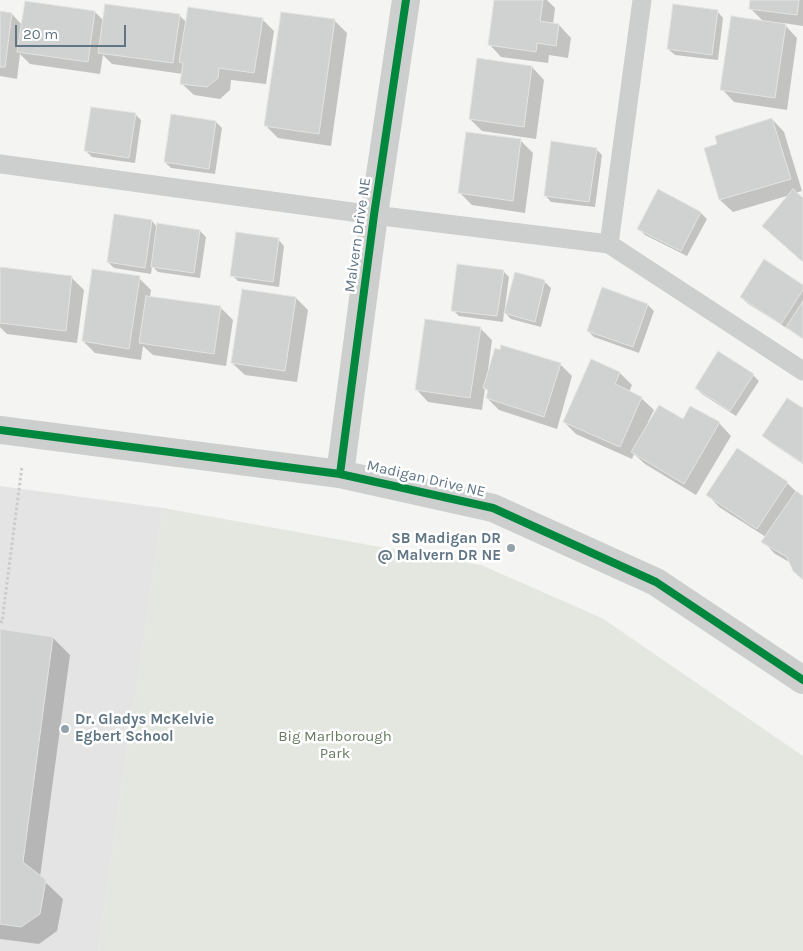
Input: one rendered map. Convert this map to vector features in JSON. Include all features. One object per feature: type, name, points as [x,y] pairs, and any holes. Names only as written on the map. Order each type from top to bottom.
[{"type":"street","name":"Malvern Drive NE","points":[[340,474],[374,215],[406,0]]},
{"type":"street","name":"Madigan Drive NE","points":[[13,432],[340,474],[493,508],[656,582],[803,680]]},
{"type":"lane","points":[[609,244],[642,0]]},
{"type":"lane","points":[[0,164],[374,215],[609,244],[803,372]]},
{"type":"path","points":[[0,621],[2,622],[13,432]]},
{"type":"shaded area","name":"Dr. Gladys McKelvie Egbert School","points":[[0,486],[163,508],[98,951],[0,951]]},
{"type":"green space","name":"Big Marlborough Park","points":[[163,508],[481,565],[602,618],[803,756],[803,951],[98,951]]},
{"type":"building","points":[[494,0],[543,0],[540,21],[559,24],[556,46],[537,43],[536,52],[488,45]]},
{"type":"building","points":[[750,0],[799,0],[797,15],[749,9]]},
{"type":"building","points":[[25,1],[95,11],[88,62],[17,52]]},
{"type":"building","points":[[105,4],[180,14],[173,63],[98,53]]},
{"type":"building","points":[[673,4],[718,10],[712,55],[667,49]]},
{"type":"building","points":[[188,7],[263,18],[254,73],[219,68],[218,78],[207,87],[180,84],[183,63],[179,62]]},
{"type":"building","points":[[0,11],[12,13],[5,67],[0,67]]},
{"type":"building","points":[[281,12],[335,19],[319,134],[264,126]]},
{"type":"building","points":[[731,16],[786,24],[775,98],[720,90]]},
{"type":"building","points":[[477,58],[532,66],[524,127],[469,119]]},
{"type":"building","points":[[91,107],[136,113],[129,158],[84,151]]},
{"type":"building","points":[[171,114],[216,121],[209,169],[164,162]]},
{"type":"building","points":[[772,118],[791,179],[719,200],[704,148],[717,144],[715,136]]},
{"type":"building","points":[[466,132],[521,139],[513,201],[458,193]]},
{"type":"building","points":[[551,141],[597,148],[589,202],[544,196]]},
{"type":"building","points":[[658,189],[701,212],[681,251],[637,229]]},
{"type":"building","points":[[793,189],[803,198],[803,262],[762,226]]},
{"type":"building","points":[[114,214],[152,220],[145,268],[107,262]]},
{"type":"building","points":[[157,223],[200,230],[194,273],[151,267]]},
{"type":"building","points":[[236,232],[279,238],[273,282],[230,276]]},
{"type":"building","points":[[764,259],[803,285],[803,290],[781,324],[740,297]]},
{"type":"building","points":[[457,264],[504,270],[497,316],[451,311]]},
{"type":"building","points":[[0,267],[72,276],[66,331],[0,323]]},
{"type":"building","points":[[92,269],[140,276],[129,349],[82,341]]},
{"type":"building","points":[[515,272],[545,280],[535,322],[504,313]]},
{"type":"building","points":[[602,287],[648,304],[633,347],[587,331]]},
{"type":"building","points":[[242,289],[296,297],[285,371],[231,363]]},
{"type":"building","points":[[146,296],[221,306],[214,354],[139,343]]},
{"type":"building","points":[[803,301],[803,339],[786,327]]},
{"type":"building","points":[[425,319],[481,327],[470,398],[415,390]]},
{"type":"building","points":[[501,345],[561,363],[544,417],[486,398],[488,390],[483,388],[495,348],[500,350]]},
{"type":"building","points":[[718,351],[754,374],[730,411],[695,388]]},
{"type":"building","points":[[591,359],[620,372],[615,384],[642,397],[620,447],[563,422]]},
{"type":"building","points":[[787,398],[803,408],[803,463],[762,436]]},
{"type":"building","points":[[659,405],[683,419],[690,406],[720,422],[684,484],[631,452]]},
{"type":"building","points":[[737,448],[788,482],[757,529],[706,495]]},
{"type":"building","points":[[796,491],[803,496],[803,580],[793,571],[787,557],[761,542]]},
{"type":"building","points":[[0,629],[53,637],[23,862],[46,880],[40,914],[21,927],[0,924]]},
{"type":"cycle path","points":[[340,474],[374,215],[406,0]]},
{"type":"cycle path","points":[[0,430],[340,474],[493,508],[656,582],[803,680]]},
{"type":"place","name":"SB Madigan DR @ Malvern DR NE","points":[[511,548]]},
{"type":"place","name":"Dr. Gladys McKelvie Egbert School","points":[[65,729]]}]
